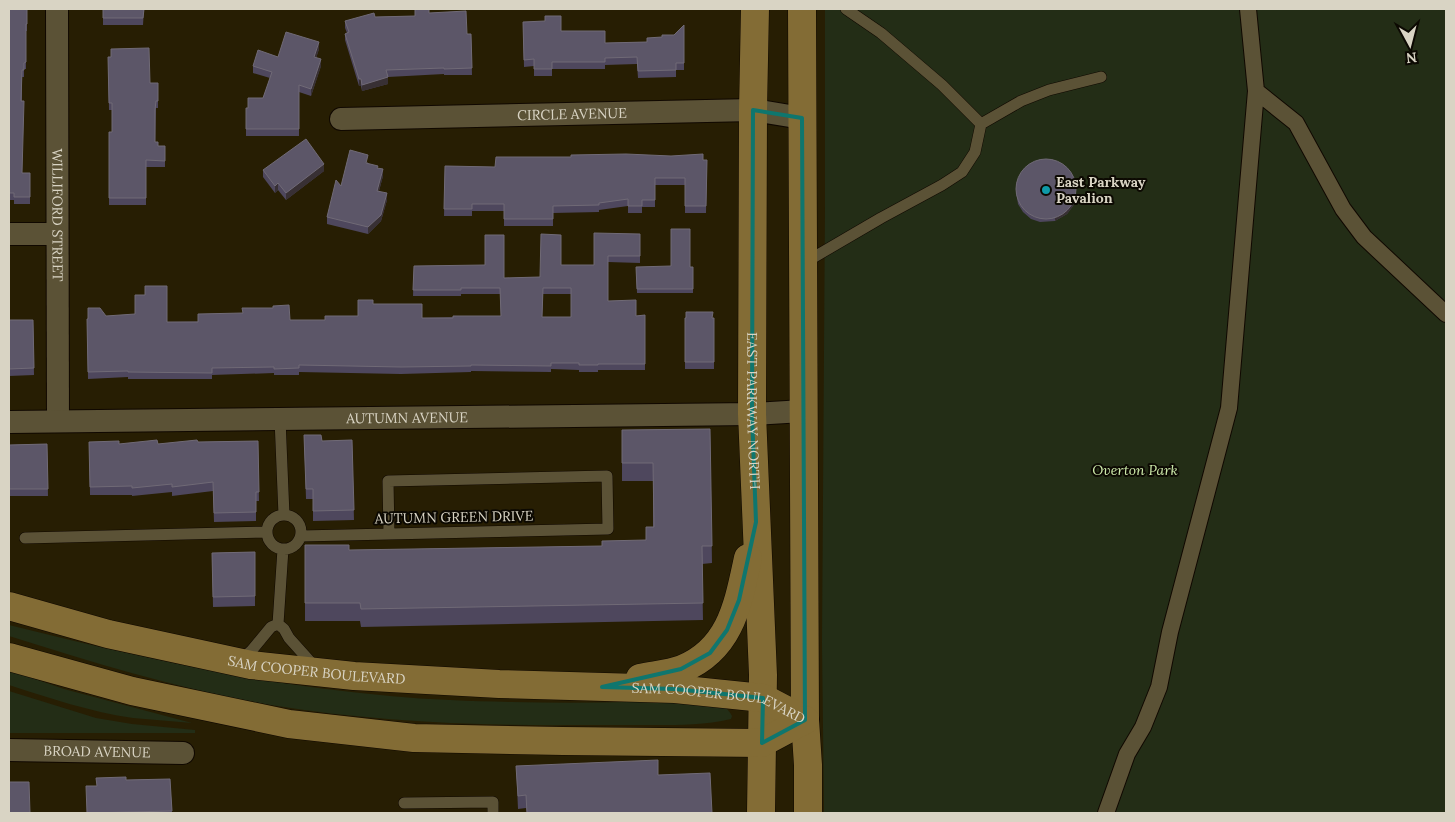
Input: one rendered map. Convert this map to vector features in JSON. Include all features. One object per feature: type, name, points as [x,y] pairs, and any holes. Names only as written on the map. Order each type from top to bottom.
[{"type":"main road","name":"EAST PARKWAY NORTH","points":[[755,9],[752,414],[763,675],[761,813]]},
{"type":"main road","points":[[802,9],[805,720],[808,764],[808,813]]},
{"type":"main road","points":[[602,687],[682,669],[710,653],[727,630],[739,600],[756,522]]},
{"type":"main road","name":"SAM COOPER BOULEVARD","points":[[9,606],[108,634],[251,665],[354,676],[460,682],[675,689],[763,698],[805,720]]},
{"type":"main road","name":"SAM COOPER BOULEVARD","points":[[9,657],[132,691],[289,724],[414,738],[564,742],[762,743],[805,720]]},
{"type":"street","name":"WILLIFORD STREET","points":[[57,9],[58,421]]},
{"type":"street","points":[[1106,813],[1127,754],[1143,727],[1159,687],[1170,632],[1229,408],[1256,91],[1248,9]]},
{"type":"street","points":[[1256,91],[1296,123],[1343,209],[1364,237],[1446,314]]},
{"type":"street","name":"CIRCLE AVENUE","points":[[341,119],[753,110],[802,118]]},
{"type":"street","points":[[9,234],[57,234]]},
{"type":"street","name":"AUTUMN AVENUE","points":[[9,422],[752,414],[803,411]]},
{"type":"street","name":"BROAD AVENUE","points":[[9,750],[184,753]]},
{"type":"lane","points":[[846,9],[881,33],[942,85],[981,124]]},
{"type":"lane","points":[[803,264],[962,172],[975,152],[981,124],[1021,101],[1049,90],[1101,77]]},
{"type":"lane","points":[[280,419],[284,515]]},
{"type":"lane","name":"AUTUMN GREEN DRIVE","points":[[301,536],[390,534],[608,529],[607,476],[388,481],[390,534]]},
{"type":"lane","points":[[284,515],[297,520],[301,536],[291,548],[283,549],[275,547],[270,543],[266,532],[267,526],[275,517],[284,515]]},
{"type":"lane","points":[[25,538],[266,532]]},
{"type":"lane","points":[[278,624],[283,549]]},
{"type":"lane","points":[[238,662],[252,650],[271,628],[278,624]]},
{"type":"lane","points":[[278,624],[319,672]]},
{"type":"lane","points":[[404,803],[493,802],[493,813]]},
{"type":"highlighted area","points":[[753,110],[802,118],[805,720],[762,743],[763,698],[675,689],[602,687],[681,669],[710,653],[727,630],[739,600],[756,522],[752,414]]},
{"type":"green space","name":"Overton Park","points":[[825,9],[1446,9],[1446,813],[824,813],[822,643]]},
{"type":"green space","points":[[9,625],[150,658],[294,685],[420,698],[481,701],[570,703],[696,701],[723,706],[732,716],[731,719],[722,721],[684,725],[505,725],[427,722],[310,711],[205,692],[106,666],[9,636]]},
{"type":"green space","points":[[9,670],[64,689],[192,723],[133,718],[70,704],[9,685]]},
{"type":"green space","points":[[9,691],[96,718],[132,724],[195,730],[195,733],[9,733]]},
{"type":"building","points":[[9,9],[27,9],[26,62],[24,63],[24,70],[22,70],[21,101],[24,101],[22,173],[30,173],[30,197],[14,197],[14,193],[9,193]]},
{"type":"building","points":[[103,9],[144,9],[143,18],[103,18]]},
{"type":"building","points":[[415,9],[429,9],[429,13],[466,11],[467,34],[471,34],[472,68],[386,70],[388,77],[362,85],[345,34],[349,32],[345,21],[374,13],[375,17],[415,16]]},
{"type":"building","points":[[545,16],[561,16],[561,31],[605,31],[605,43],[647,42],[647,38],[674,35],[684,25],[684,63],[676,63],[676,70],[638,71],[637,57],[605,58],[605,62],[552,62],[552,69],[534,69],[534,59],[524,60],[523,22],[545,21]]},
{"type":"building","points":[[286,32],[319,42],[314,57],[321,59],[311,89],[299,85],[299,129],[246,129],[248,98],[263,98],[272,72],[253,66],[258,50],[278,57]]},
{"type":"building","points":[[149,48],[150,83],[158,83],[158,101],[156,101],[155,110],[155,142],[158,142],[158,146],[165,146],[165,161],[146,160],[146,198],[109,198],[109,132],[112,132],[112,103],[109,103],[108,57],[111,57],[111,49]]},
{"type":"building","points":[[306,139],[324,164],[286,193],[278,183],[275,186],[263,170]]},
{"type":"building","points":[[350,150],[368,155],[366,163],[383,169],[377,191],[387,193],[381,215],[368,227],[327,217],[336,180],[341,186]]},
{"type":"building","points":[[626,154],[671,156],[703,154],[703,160],[707,160],[706,206],[685,206],[685,178],[655,178],[655,200],[642,200],[642,206],[628,206],[628,199],[599,203],[599,205],[553,206],[553,219],[504,219],[504,204],[472,204],[472,209],[444,209],[445,166],[495,167],[496,157],[571,157],[571,155]]},
{"type":"building","name":"East Parkway Pavalion","points":[[1046,159],[1063,164],[1071,172],[1076,189],[1071,206],[1063,214],[1046,219],[1029,214],[1021,206],[1016,189],[1021,172],[1029,164]]},
{"type":"building","points":[[671,229],[690,229],[690,267],[693,267],[693,289],[637,289],[636,267],[671,266]]},
{"type":"building","points":[[594,233],[640,234],[640,256],[608,256],[608,301],[636,300],[636,316],[645,315],[645,364],[579,365],[579,363],[551,363],[551,366],[471,365],[401,367],[299,365],[299,368],[274,369],[274,367],[212,368],[212,373],[88,372],[88,308],[100,308],[106,316],[135,314],[135,295],[145,295],[145,286],[167,286],[167,322],[198,322],[198,314],[243,313],[242,308],[273,308],[273,306],[289,305],[290,320],[325,320],[325,316],[358,316],[358,300],[373,300],[373,304],[422,304],[422,318],[501,316],[500,288],[413,290],[414,266],[485,265],[485,235],[504,235],[504,278],[540,277],[541,234],[561,235],[561,265],[594,265]],"holes":[[[543,288],[571,288],[571,317],[542,317]]]},
{"type":"building","points":[[686,312],[713,312],[714,362],[685,362]]},
{"type":"building","points":[[9,320],[33,320],[34,368],[9,369]]},
{"type":"building","points":[[710,429],[712,546],[702,546],[703,603],[361,609],[360,603],[305,603],[305,545],[349,545],[349,550],[602,546],[602,541],[646,540],[646,527],[654,527],[653,463],[622,463],[622,430]]},
{"type":"building","points":[[304,435],[321,435],[322,441],[352,440],[354,510],[313,511],[313,489],[306,489]]},
{"type":"building","points":[[157,440],[158,444],[197,440],[198,442],[258,441],[259,492],[256,492],[256,512],[214,513],[213,482],[172,487],[172,484],[132,488],[132,486],[90,487],[89,442],[119,441],[119,444]]},
{"type":"building","points":[[47,444],[48,489],[9,489],[9,445]]},
{"type":"building","points":[[255,552],[255,596],[213,597],[212,553]]},
{"type":"building","points":[[658,760],[658,775],[710,773],[712,813],[527,813],[526,795],[518,796],[516,766]]},
{"type":"building","points":[[126,777],[126,780],[170,779],[172,811],[87,813],[86,786],[97,786],[96,778]]},
{"type":"building","points":[[9,782],[29,782],[30,813],[9,813]]},
{"type":"place","name":"East Parkway Pavalion","points":[[1046,190]]}]
